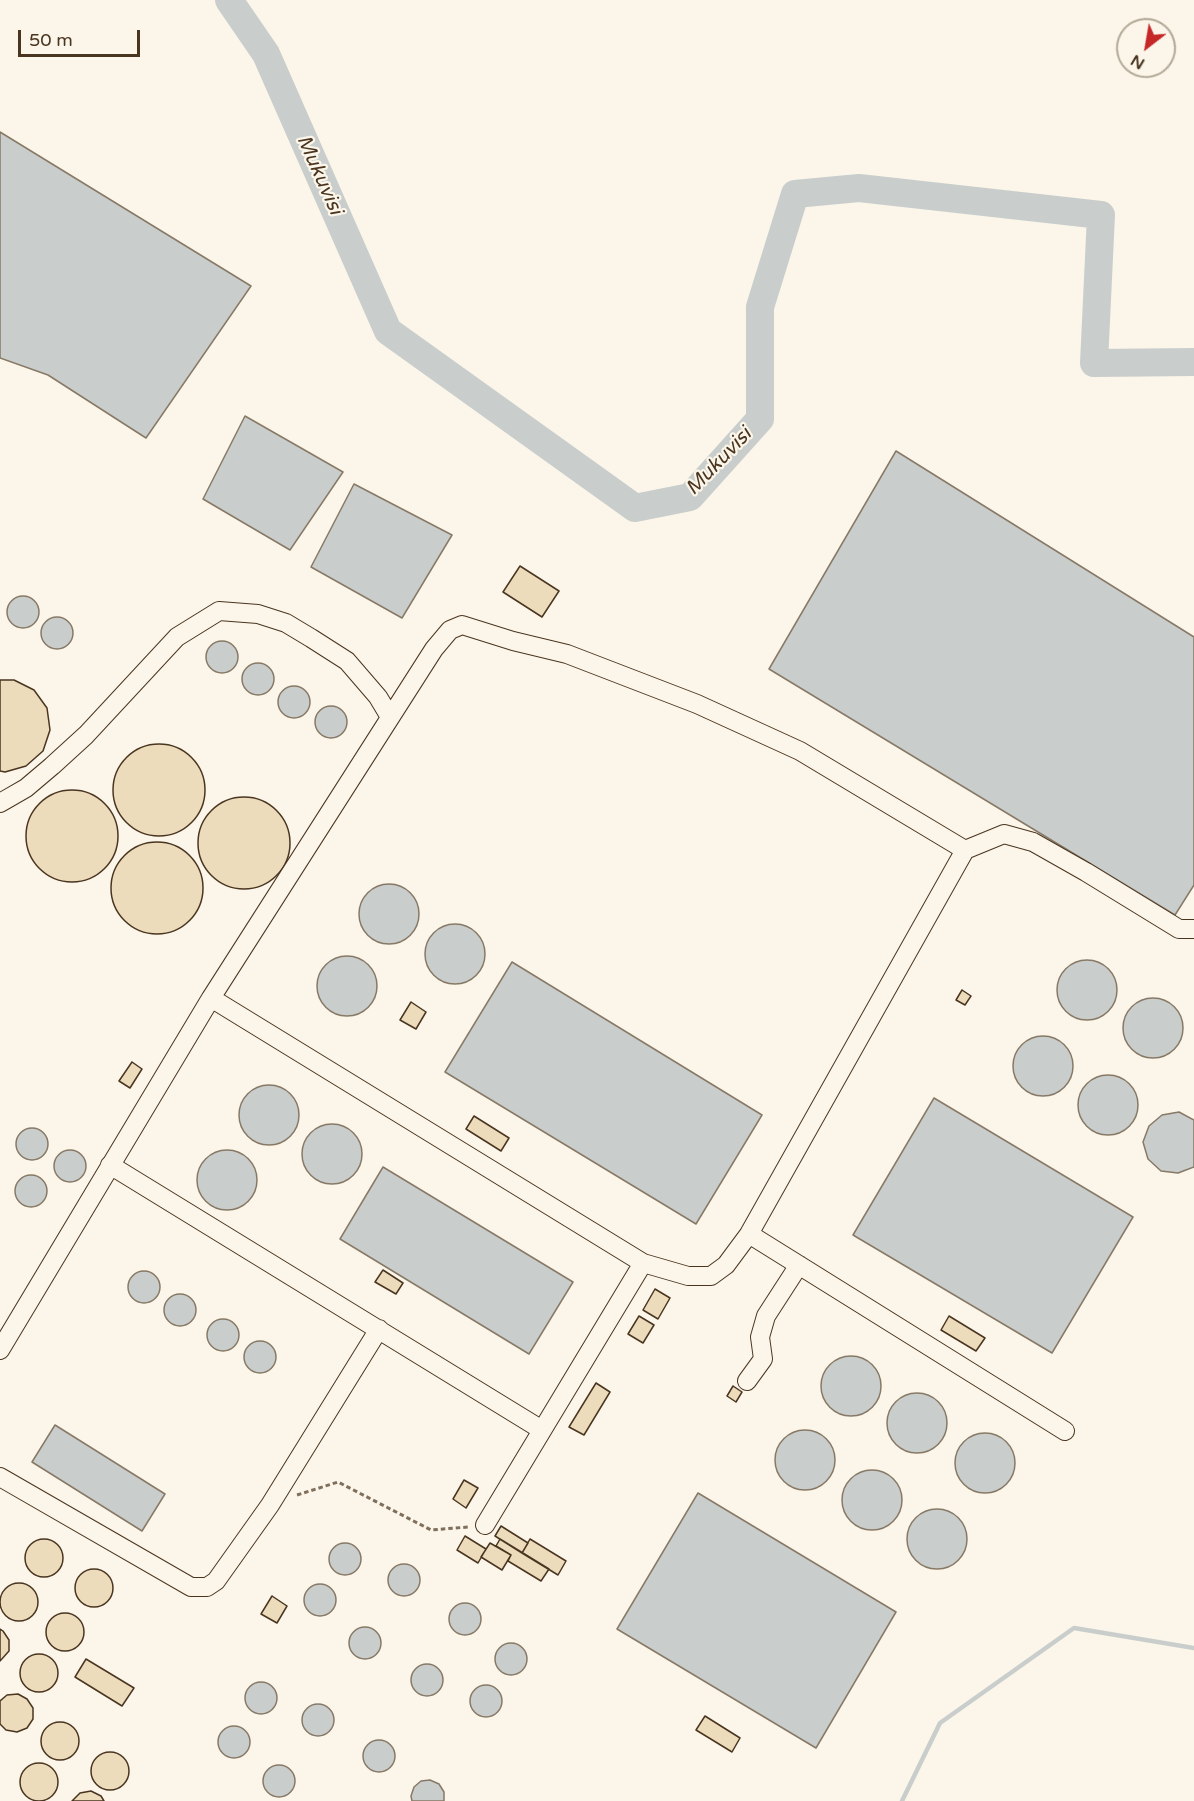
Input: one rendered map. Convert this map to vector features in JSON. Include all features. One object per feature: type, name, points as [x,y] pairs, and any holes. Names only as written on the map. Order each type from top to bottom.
[{"type":"lane","points":[[0,803],[26,788],[86,735],[177,638],[219,611],[258,614],[286,623],[311,638],[347,661],[378,697],[390,717]]},
{"type":"lane","points":[[0,1350],[211,998],[434,649],[450,630],[462,625],[513,641],[567,654],[698,704],[800,751],[965,850]]},
{"type":"lane","points":[[211,998],[643,1263],[688,1276],[711,1276],[726,1265],[749,1234],[965,850],[1004,834],[1033,842],[1179,929],[1194,929]]},
{"type":"lane","points":[[110,1165],[542,1430]]},
{"type":"lane","points":[[749,1234],[1065,1431]]},
{"type":"lane","points":[[485,1525],[643,1263]]},
{"type":"lane","points":[[747,1381],[763,1359],[760,1338],[766,1316],[799,1265]]},
{"type":"lane","points":[[0,1477],[192,1587],[207,1587],[216,1581],[270,1505],[379,1329]]},
{"type":"path","points":[[270,1505],[338,1482],[431,1530],[485,1525]]},
{"type":"shaded area","points":[[0,132],[251,286],[146,438],[48,375],[0,358]]},
{"type":"shaded area","points":[[245,416],[343,472],[290,550],[203,499]]},
{"type":"shaded area","points":[[896,451],[1194,637],[1194,885],[1175,915],[769,669]]},
{"type":"shaded area","points":[[354,484],[452,535],[402,618],[311,567]]},
{"type":"shaded area","points":[[23,596],[35,600],[39,612],[35,624],[23,628],[11,624],[7,612],[11,600]]},
{"type":"shaded area","points":[[57,617],[69,621],[73,633],[69,645],[57,649],[45,645],[41,633],[45,621]]},
{"type":"shaded area","points":[[222,641],[234,645],[238,657],[234,669],[222,673],[210,669],[206,657],[210,645]]},
{"type":"shaded area","points":[[258,663],[270,667],[274,679],[270,691],[258,695],[246,691],[242,679],[246,667]]},
{"type":"shaded area","points":[[294,686],[306,690],[310,702],[306,714],[294,718],[282,714],[278,702],[282,690]]},
{"type":"shaded area","points":[[331,706],[343,710],[347,722],[343,734],[331,738],[319,734],[315,722],[319,710]]},
{"type":"shaded area","points":[[389,884],[406,889],[414,897],[419,914],[414,931],[406,939],[389,944],[372,939],[364,931],[359,914],[364,897],[372,889]]},
{"type":"shaded area","points":[[455,924],[472,929],[480,937],[485,954],[480,971],[472,979],[455,984],[438,979],[430,971],[425,954],[430,937],[438,929]]},
{"type":"shaded area","points":[[347,956],[364,961],[372,969],[377,986],[372,1003],[364,1011],[347,1016],[330,1011],[322,1003],[317,986],[322,969],[330,961]]},
{"type":"shaded area","points":[[1087,960],[1104,965],[1112,973],[1117,990],[1112,1007],[1104,1015],[1087,1020],[1070,1015],[1062,1007],[1057,990],[1062,973],[1070,965]]},
{"type":"shaded area","points":[[512,962],[762,1115],[696,1224],[445,1072]]},
{"type":"shaded area","points":[[1153,998],[1170,1003],[1178,1011],[1183,1028],[1178,1045],[1170,1053],[1153,1058],[1136,1053],[1128,1045],[1123,1028],[1128,1011],[1136,1003]]},
{"type":"shaded area","points":[[1043,1036],[1060,1041],[1068,1049],[1073,1066],[1068,1083],[1060,1091],[1043,1096],[1026,1091],[1018,1083],[1013,1066],[1018,1049],[1026,1041]]},
{"type":"shaded area","points":[[1108,1075],[1125,1080],[1133,1088],[1138,1105],[1133,1122],[1125,1130],[1108,1135],[1091,1130],[1083,1122],[1078,1105],[1083,1088],[1091,1080]]},
{"type":"shaded area","points":[[269,1085],[286,1090],[294,1098],[299,1115],[294,1132],[286,1140],[269,1145],[252,1140],[244,1132],[239,1115],[244,1098],[252,1090]]},
{"type":"shaded area","points":[[934,1098],[1133,1217],[1052,1353],[853,1235]]},
{"type":"shaded area","points":[[1179,1112],[1194,1120],[1194,1167],[1178,1173],[1161,1171],[1148,1159],[1143,1142],[1149,1126],[1162,1115]]},
{"type":"shaded area","points":[[332,1124],[349,1129],[357,1137],[362,1154],[357,1171],[349,1179],[332,1184],[315,1179],[307,1171],[302,1154],[307,1137],[315,1129]]},
{"type":"shaded area","points":[[32,1128],[44,1132],[48,1144],[44,1156],[32,1160],[20,1156],[16,1144],[20,1132]]},
{"type":"shaded area","points":[[70,1150],[82,1154],[86,1166],[82,1178],[70,1182],[58,1178],[54,1166],[58,1154]]},
{"type":"shaded area","points":[[227,1150],[244,1155],[252,1163],[257,1180],[252,1197],[244,1205],[227,1210],[210,1205],[202,1197],[197,1180],[202,1163],[210,1155]]},
{"type":"shaded area","points":[[383,1167],[573,1282],[529,1354],[340,1239]]},
{"type":"shaded area","points":[[31,1175],[43,1179],[47,1191],[43,1203],[31,1207],[19,1203],[15,1191],[19,1179]]},
{"type":"shaded area","points":[[144,1271],[156,1275],[160,1287],[156,1299],[144,1303],[132,1299],[128,1287],[132,1275]]},
{"type":"shaded area","points":[[180,1294],[192,1298],[196,1310],[192,1322],[180,1326],[168,1322],[164,1310],[168,1298]]},
{"type":"shaded area","points":[[223,1319],[235,1323],[239,1335],[235,1347],[223,1351],[211,1347],[207,1335],[211,1323]]},
{"type":"shaded area","points":[[260,1341],[272,1345],[276,1357],[272,1369],[260,1373],[248,1369],[244,1357],[248,1345]]},
{"type":"shaded area","points":[[851,1356],[868,1361],[876,1369],[881,1386],[876,1403],[868,1411],[851,1416],[834,1411],[826,1403],[821,1386],[826,1369],[834,1361]]},
{"type":"shaded area","points":[[917,1393],[934,1398],[942,1406],[947,1423],[942,1440],[934,1448],[917,1453],[900,1448],[892,1440],[887,1423],[892,1406],[900,1398]]},
{"type":"shaded area","points":[[55,1425],[165,1494],[142,1531],[32,1462]]},
{"type":"shaded area","points":[[805,1430],[822,1435],[830,1443],[835,1460],[830,1477],[822,1485],[805,1490],[788,1485],[780,1477],[775,1460],[780,1443],[788,1435]]},
{"type":"shaded area","points":[[985,1433],[1002,1438],[1010,1446],[1015,1463],[1010,1480],[1002,1488],[985,1493],[968,1488],[960,1480],[955,1463],[960,1446],[968,1438]]},
{"type":"shaded area","points":[[872,1470],[889,1475],[897,1483],[902,1500],[897,1517],[889,1525],[872,1530],[855,1525],[847,1517],[842,1500],[847,1483],[855,1475]]},
{"type":"shaded area","points":[[698,1493],[896,1612],[816,1748],[617,1629]]},
{"type":"shaded area","points":[[937,1509],[954,1514],[962,1522],[967,1539],[962,1556],[954,1564],[937,1569],[920,1564],[912,1556],[907,1539],[912,1522],[920,1514]]},
{"type":"shaded area","points":[[345,1543],[357,1547],[361,1559],[357,1571],[345,1575],[333,1571],[329,1559],[333,1547]]},
{"type":"shaded area","points":[[404,1564],[416,1568],[420,1580],[416,1592],[404,1596],[392,1592],[388,1580],[392,1568]]},
{"type":"shaded area","points":[[320,1584],[332,1588],[336,1600],[332,1612],[320,1616],[308,1612],[304,1600],[308,1588]]},
{"type":"shaded area","points":[[465,1603],[477,1607],[481,1619],[477,1631],[465,1635],[453,1631],[449,1619],[453,1607]]},
{"type":"shaded area","points":[[365,1627],[377,1631],[381,1643],[377,1655],[365,1659],[353,1655],[349,1643],[353,1631]]},
{"type":"shaded area","points":[[511,1643],[523,1647],[527,1659],[523,1671],[511,1675],[499,1671],[495,1659],[499,1647]]},
{"type":"shaded area","points":[[427,1664],[439,1668],[443,1680],[439,1692],[427,1696],[415,1692],[411,1680],[415,1668]]},
{"type":"shaded area","points":[[261,1682],[273,1686],[277,1698],[273,1710],[261,1714],[249,1710],[245,1698],[249,1686]]},
{"type":"shaded area","points":[[486,1685],[498,1689],[502,1701],[498,1713],[486,1717],[474,1713],[470,1701],[474,1689]]},
{"type":"shaded area","points":[[318,1704],[330,1708],[334,1720],[330,1732],[318,1736],[306,1732],[302,1720],[306,1708]]},
{"type":"shaded area","points":[[234,1726],[246,1730],[250,1742],[246,1754],[234,1758],[222,1754],[218,1742],[222,1730]]},
{"type":"shaded area","points":[[379,1740],[391,1744],[395,1756],[391,1768],[379,1772],[367,1768],[363,1756],[367,1744]]},
{"type":"shaded area","points":[[279,1765],[291,1769],[295,1781],[291,1793],[279,1797],[267,1793],[263,1781],[267,1769]]},
{"type":"shaded area","points":[[430,1780],[439,1784],[444,1792],[444,1801],[412,1801],[414,1787],[421,1781]]},
{"type":"building","points":[[520,566],[559,591],[542,617],[503,592]]},
{"type":"building","points":[[0,680],[14,680],[34,690],[47,708],[50,730],[43,751],[26,766],[5,772],[0,771]]},
{"type":"building","points":[[159,744],[177,748],[191,758],[201,772],[205,790],[201,808],[191,822],[177,832],[159,836],[141,832],[127,822],[117,808],[113,790],[117,772],[127,758],[141,748]]},
{"type":"building","points":[[72,790],[90,794],[104,804],[114,818],[118,836],[114,854],[104,868],[90,878],[72,882],[54,878],[40,868],[30,854],[26,836],[30,818],[40,804],[54,794]]},
{"type":"building","points":[[244,797],[262,801],[276,811],[286,825],[290,843],[286,861],[276,875],[262,885],[244,889],[226,885],[212,875],[202,861],[198,843],[202,825],[212,811],[226,801]]},
{"type":"building","points":[[157,842],[175,846],[189,856],[199,870],[203,888],[199,906],[189,920],[175,930],[157,934],[139,930],[125,920],[115,906],[111,888],[115,870],[125,856],[139,846]]},
{"type":"building","points":[[962,990],[971,996],[965,1005],[956,1000]]},
{"type":"building","points":[[411,1002],[426,1012],[416,1029],[400,1020]]},
{"type":"building","points":[[132,1062],[142,1069],[130,1088],[119,1081]]},
{"type":"building","points":[[474,1116],[509,1138],[501,1151],[466,1129]]},
{"type":"building","points":[[383,1270],[403,1283],[396,1294],[375,1282]]},
{"type":"building","points":[[655,1289],[670,1298],[658,1319],[643,1310]]},
{"type":"building","points":[[639,1316],[654,1325],[643,1343],[628,1334]]},
{"type":"building","points":[[949,1316],[985,1338],[976,1351],[941,1330]]},
{"type":"building","points":[[596,1383],[610,1392],[584,1435],[569,1427]]},
{"type":"building","points":[[733,1386],[742,1392],[736,1402],[727,1396]]},
{"type":"building","points":[[464,1480],[478,1488],[466,1508],[453,1499]]},
{"type":"building","points":[[501,1526],[528,1543],[522,1553],[495,1536]]},
{"type":"building","points":[[465,1536],[486,1549],[478,1563],[457,1550]]},
{"type":"building","points":[[44,1539],[57,1545],[63,1558],[57,1571],[44,1577],[31,1571],[25,1558],[31,1545]]},
{"type":"building","points":[[500,1539],[549,1569],[541,1581],[508,1561],[511,1555],[496,1546]]},
{"type":"building","points":[[530,1539],[566,1561],[558,1575],[522,1553]]},
{"type":"building","points":[[490,1543],[511,1555],[502,1570],[481,1557]]},
{"type":"building","points":[[94,1569],[107,1575],[113,1588],[107,1601],[94,1607],[81,1601],[75,1588],[81,1575]]},
{"type":"building","points":[[19,1583],[32,1589],[38,1602],[32,1615],[19,1621],[6,1615],[0,1602],[6,1589]]},
{"type":"building","points":[[272,1596],[287,1606],[277,1623],[261,1614]]},
{"type":"building","points":[[65,1613],[78,1619],[84,1632],[78,1645],[65,1651],[52,1645],[46,1632],[52,1619]]},
{"type":"building","points":[[0,1629],[9,1640],[9,1651],[0,1661]]},
{"type":"building","points":[[39,1654],[52,1660],[58,1673],[52,1686],[39,1692],[26,1686],[20,1673],[26,1660]]},
{"type":"building","points":[[86,1659],[134,1688],[122,1706],[75,1677]]},
{"type":"building","points":[[18,1694],[27,1699],[33,1708],[33,1719],[27,1728],[17,1732],[6,1730],[0,1724],[0,1701],[7,1695]]},
{"type":"building","points":[[705,1716],[740,1738],[732,1752],[696,1730]]},
{"type":"building","points":[[60,1722],[73,1728],[79,1741],[73,1754],[60,1760],[47,1754],[41,1741],[47,1728]]},
{"type":"building","points":[[110,1752],[123,1758],[129,1771],[123,1784],[110,1790],[97,1784],[91,1771],[97,1758]]},
{"type":"building","points":[[39,1763],[52,1769],[58,1782],[52,1795],[39,1801],[26,1795],[20,1782],[26,1769]]},
{"type":"building","points":[[91,1791],[101,1796],[104,1801],[72,1801],[80,1793]]},
{"type":"waterway","name":"Mukuvisi","points":[[229,0],[266,54],[388,331],[635,508],[690,497],[760,419],[760,307],[795,194],[859,188],[1101,215],[1094,363],[1194,362]]},
{"type":"waterway","points":[[902,1801],[940,1723],[1074,1628],[1194,1648]]}]
